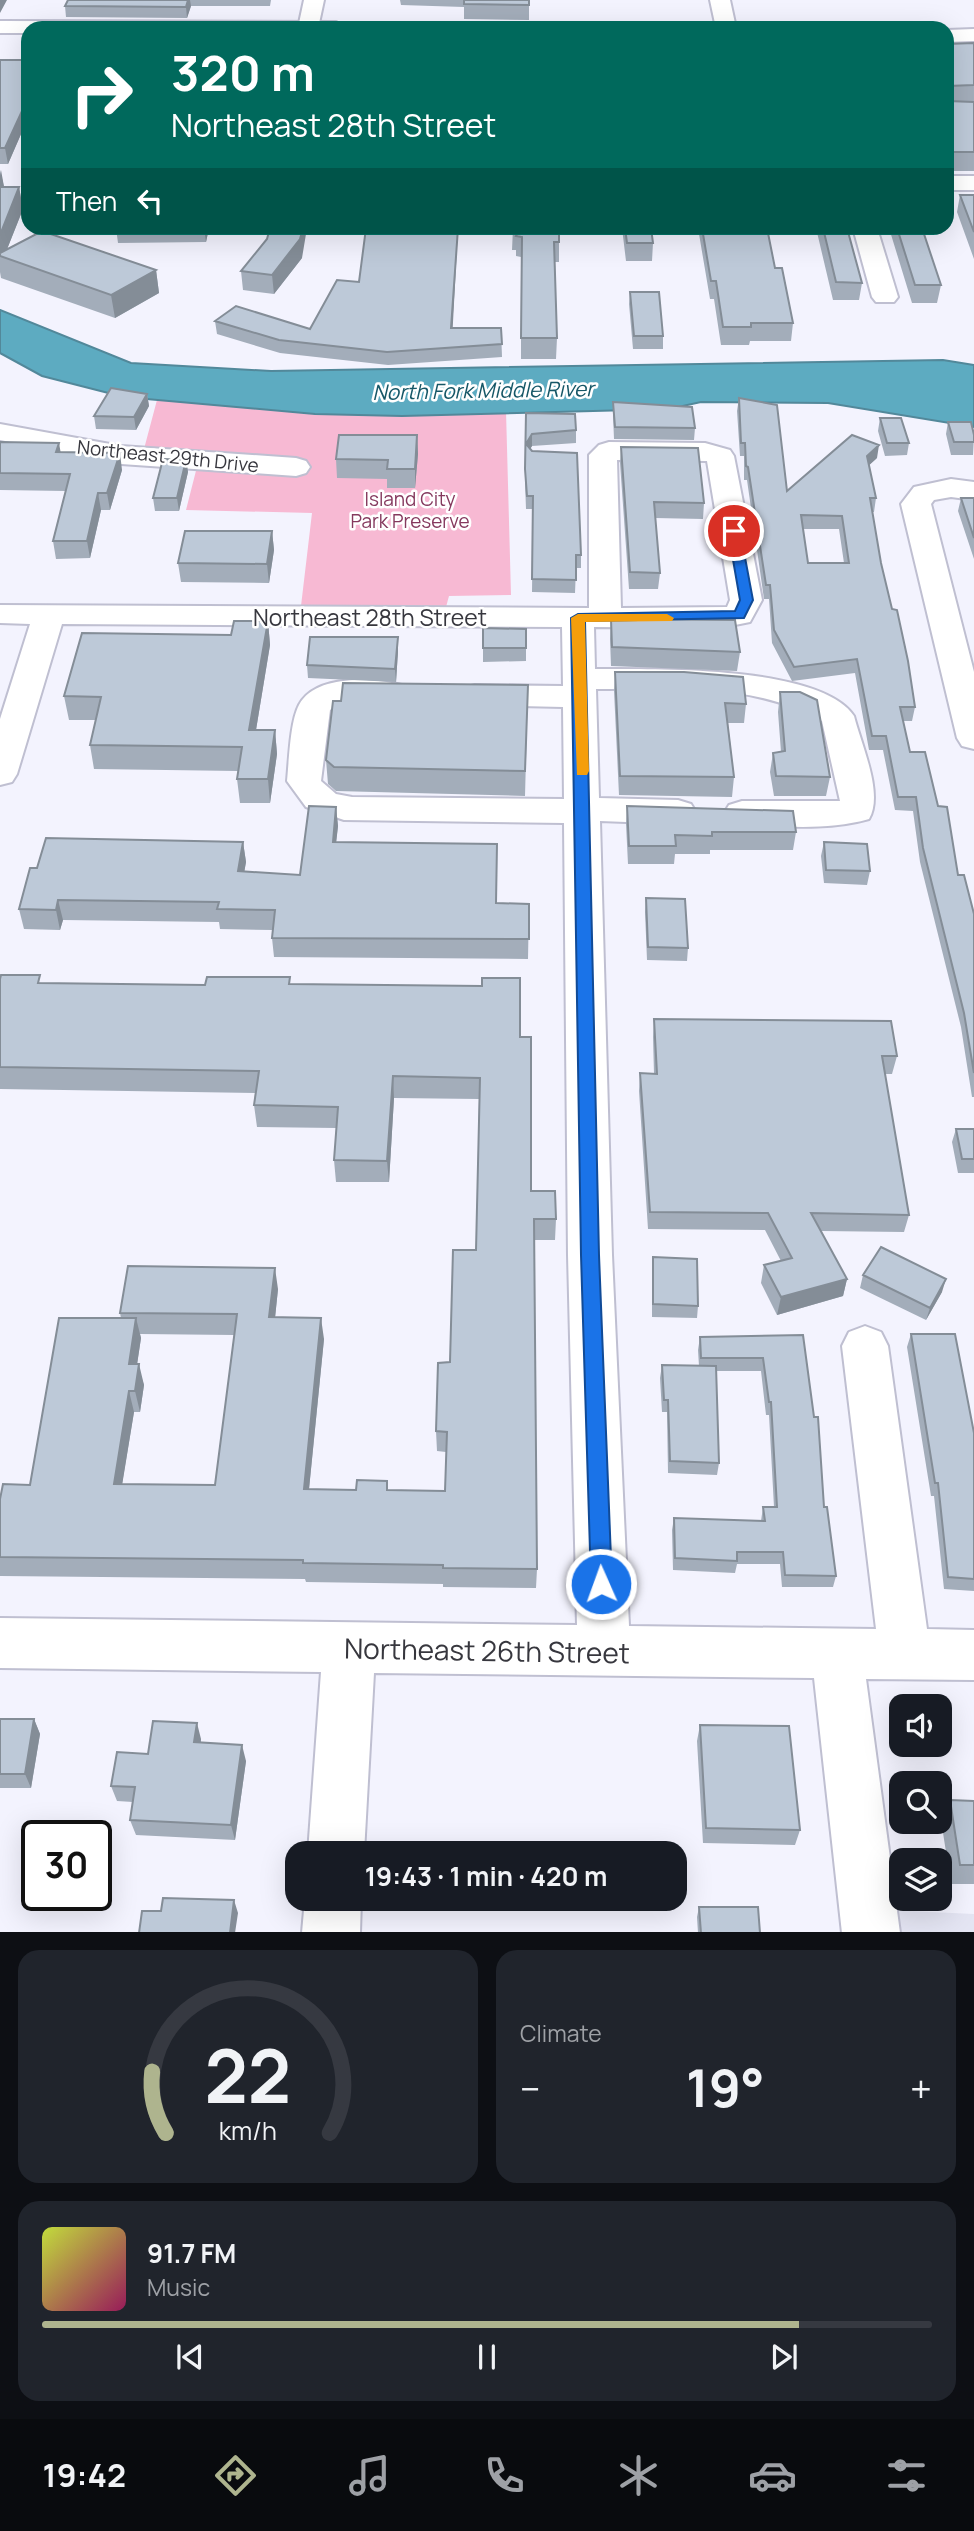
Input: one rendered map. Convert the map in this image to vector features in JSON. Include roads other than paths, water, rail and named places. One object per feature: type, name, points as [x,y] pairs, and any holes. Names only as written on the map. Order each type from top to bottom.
[{"type":"street","points":[[310,21],[314,0]]},
{"type":"street","points":[[720,0],[724,21]]},
{"type":"street","points":[[0,27],[21,27]]},
{"type":"street","points":[[954,33],[974,33]]},
{"type":"street","points":[[0,39],[21,39]]},
{"type":"street","points":[[954,43],[974,43]]},
{"type":"street","points":[[954,183],[974,183]]},
{"type":"street","points":[[867,235],[885,297]]},
{"type":"street","name":"Northeast 29th Drive","points":[[0,432],[121,455],[296,467]]},
{"type":"street","name":"Northeast 28th Street","points":[[0,614],[592,618],[739,615],[746,600],[720,456],[715,453],[609,451],[591,455],[592,618]]},
{"type":"street","points":[[974,491],[951,488],[924,493],[916,504],[974,738]]},
{"type":"street","points":[[0,774],[49,615]]},
{"type":"street","points":[[592,618],[580,688],[589,1242],[604,1651]]},
{"type":"street","points":[[739,682],[809,699],[837,716],[858,795],[856,811],[822,815],[352,809],[327,806],[309,792],[304,781],[318,702],[331,694],[436,694],[580,688],[739,682]]},
{"type":"street","points":[[865,1346],[905,1655]]},
{"type":"street","name":"Northeast 26th Street","points":[[0,1643],[974,1655]]},
{"type":"street","points":[[337,1841],[349,1648]]},
{"type":"street","points":[[837,1654],[871,1932]]},
{"type":"street","points":[[331,1932],[332,1911]]},
{"type":"water","name":"North Fork Middle River","points":[[0,310],[131,363],[271,371],[943,360],[974,365],[974,427],[828,403],[701,402],[669,409],[402,416],[315,414],[124,397],[42,376],[0,353]]},
{"type":"park label","name":"Island City Park Preserve","points":[[410,510]]}]
